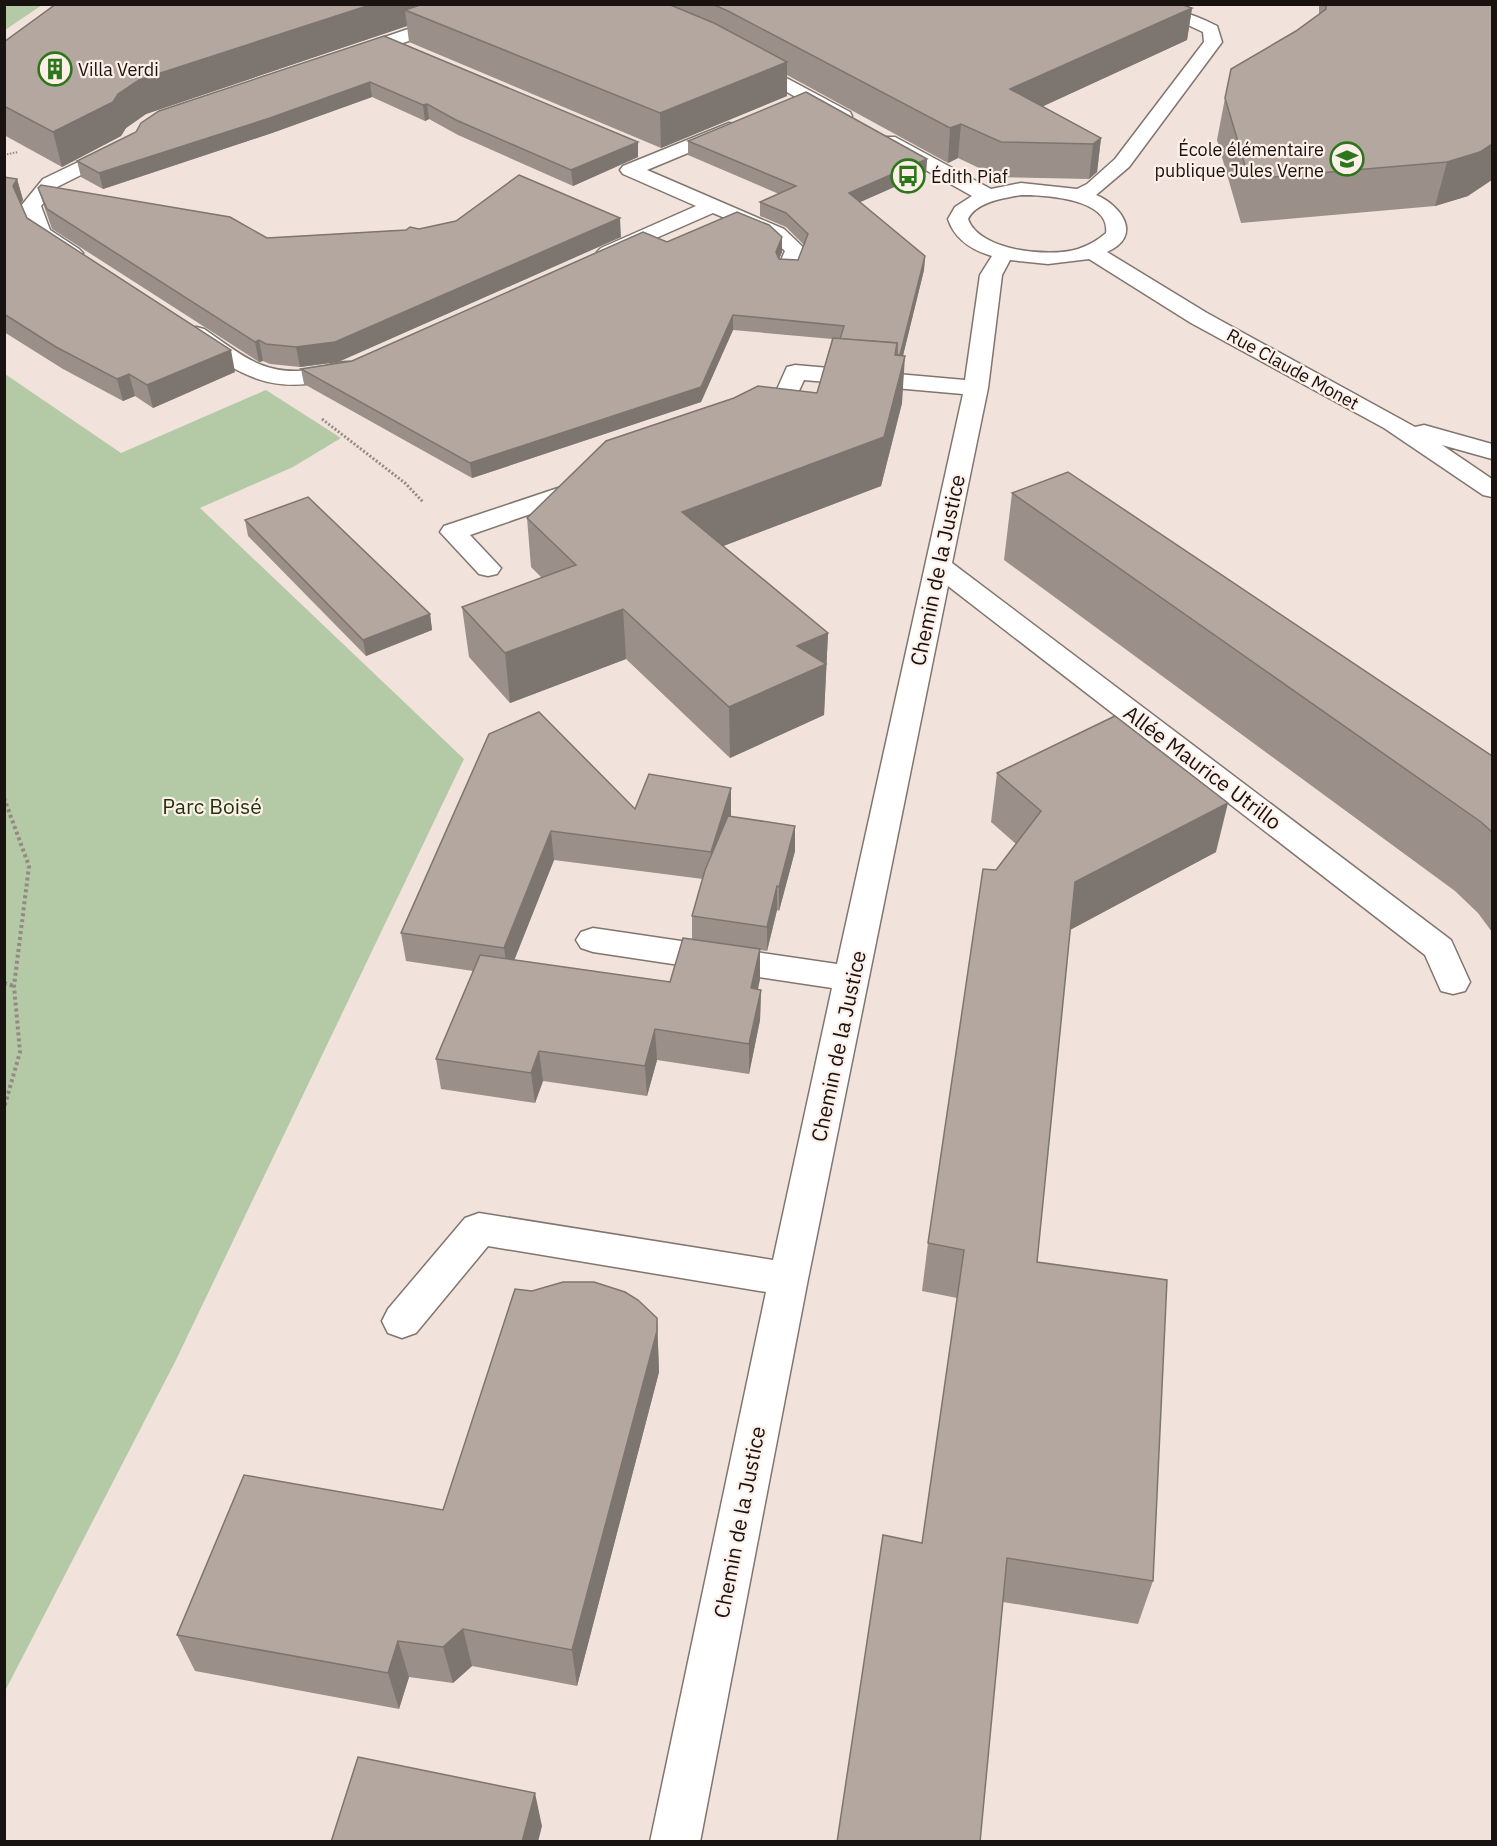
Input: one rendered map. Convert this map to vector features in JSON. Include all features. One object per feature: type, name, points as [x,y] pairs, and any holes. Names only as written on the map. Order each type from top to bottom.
[{"type":"street","points":[[332,61],[499,4]]},
{"type":"street","points":[[1078,196],[1094,188],[1122,163],[1213,42],[1210,30],[1196,22],[1139,4]]},
{"type":"street","points":[[388,42],[410,51]]},
{"type":"street","points":[[731,62],[743,74],[770,75],[986,195]]},
{"type":"street","points":[[786,105],[807,96]]},
{"type":"street","points":[[744,122],[630,170],[715,205],[777,234],[796,250],[789,267]]},
{"type":"street","points":[[89,264],[41,233],[31,206],[50,183],[133,137]]},
{"type":"street","points":[[639,148],[661,157]]},
{"type":"street","points":[[1040,189],[1078,196],[1110,212],[1117,222],[1117,233],[1109,243],[1090,251],[1057,258],[1004,254],[974,241],[963,231],[959,221],[962,211],[971,202],[986,195],[1012,190],[1040,189]]},
{"type":"street","points":[[585,263],[715,205]]},
{"type":"street","name":"Rue Claude Monet","points":[[1090,251],[1199,318],[1393,423],[1492,490]]},
{"type":"street","name":"Chemin de la Justice","points":[[675,1842],[788,1279],[976,388],[991,275],[1004,254]]},
{"type":"street","points":[[176,321],[253,371],[278,378],[313,377],[346,369],[368,359]]},
{"type":"street","points":[[743,429],[780,409],[795,372],[976,388]]},
{"type":"street","points":[[1393,423],[1492,452]]},
{"type":"street","points":[[488,568],[453,532],[611,478]]},
{"type":"street","name":"Allée Maurice Utrillo","points":[[938,565],[1438,948],[1453,982]]},
{"type":"street","points":[[593,940],[852,979]]},
{"type":"street","points":[[402,1321],[479,1229],[788,1279]]},
{"type":"path","points":[[253,371],[322,419],[405,483],[453,532]]},
{"type":"path","points":[[4,798],[29,866],[14,986],[20,1052],[4,1108]]},
{"type":"path","points":[[4,983],[14,986]]},
{"type":"green space","points":[[5,4],[42,4],[42,5],[5,30]]},
{"type":"green space","name":"Parc Boisé","points":[[5,374],[121,453],[266,390],[341,438],[293,467],[200,508],[464,759],[176,1360],[5,1691]]},
{"type":"building","points":[[56,4],[373,4],[139,80],[118,94],[113,102],[53,132],[4,106],[4,42]]},
{"type":"building","points":[[423,4],[668,4],[714,23],[787,62],[660,113],[405,10]]},
{"type":"building","points":[[712,4],[1180,4],[1192,8],[1010,89],[1101,138],[1093,144],[1001,142],[961,124],[950,128]]},
{"type":"building","name":"École élémentaire publique Jules Verne","points":[[1326,4],[1492,4],[1492,144],[1480,152],[1447,162],[1249,179],[1225,98],[1231,69],[1296,31],[1326,9]]},
{"type":"building","points":[[384,36],[638,142],[571,170],[456,120],[427,104],[423,105],[370,82],[270,118],[99,173],[77,161],[136,132],[141,123],[159,111]]},
{"type":"building","points":[[806,92],[927,159],[849,193],[925,256],[900,355],[897,355],[897,343],[840,339],[844,326],[733,315],[701,387],[470,463],[301,369],[352,361],[643,232],[667,242],[737,212],[769,225],[782,237],[776,252],[779,259],[798,260],[808,234],[786,213],[760,202],[796,186],[688,141]]},
{"type":"building","points":[[519,175],[620,218],[335,342],[296,347],[266,344],[259,340],[255,342],[47,209],[38,188],[41,185],[230,217],[267,238],[406,230],[410,227],[419,229],[456,221]]},
{"type":"building","points":[[4,177],[17,179],[13,186],[27,218],[231,350],[147,385],[129,374],[117,379],[56,347],[4,314]]},
{"type":"building","points":[[833,338],[897,343],[895,355],[905,356],[884,437],[682,512],[828,633],[797,646],[826,664],[729,707],[623,609],[505,653],[462,607],[576,565],[527,518],[606,441],[734,398],[758,386],[817,393]]},
{"type":"building","points":[[1068,472],[1492,756],[1492,832],[1481,822],[1012,493]]},
{"type":"building","points":[[308,497],[430,614],[363,640],[245,520]]},
{"type":"building","points":[[539,712],[635,809],[649,774],[731,788],[711,852],[551,831],[504,948],[401,933],[489,734]]},
{"type":"building","points":[[1115,716],[1228,803],[1075,882],[1037,1262],[1167,1280],[1153,1581],[1007,1558],[980,1842],[837,1842],[883,1535],[922,1543],[964,1250],[928,1243],[983,869],[996,870],[1041,811],[997,773]]},
{"type":"building","points":[[728,816],[795,826],[767,927],[692,916],[705,870]]},
{"type":"building","points":[[683,938],[760,949],[751,988],[761,990],[749,1044],[655,1029],[645,1066],[539,1051],[531,1073],[436,1059],[480,955],[670,982]]},
{"type":"building","points":[[563,1282],[594,1282],[625,1292],[638,1300],[657,1318],[657,1331],[572,1650],[463,1629],[443,1647],[398,1641],[388,1673],[177,1635],[244,1475],[443,1510],[515,1289],[532,1291]]},
{"type":"building","points":[[358,1757],[535,1793],[522,1842],[331,1842]]},
{"type":"place","name":"Villa Verdi","points":[[55,69]]},
{"type":"place","name":"École élémentaire publique Jules Verne","points":[[1347,159]]},
{"type":"place","name":"Édith Piaf","points":[[908,176]]}]
